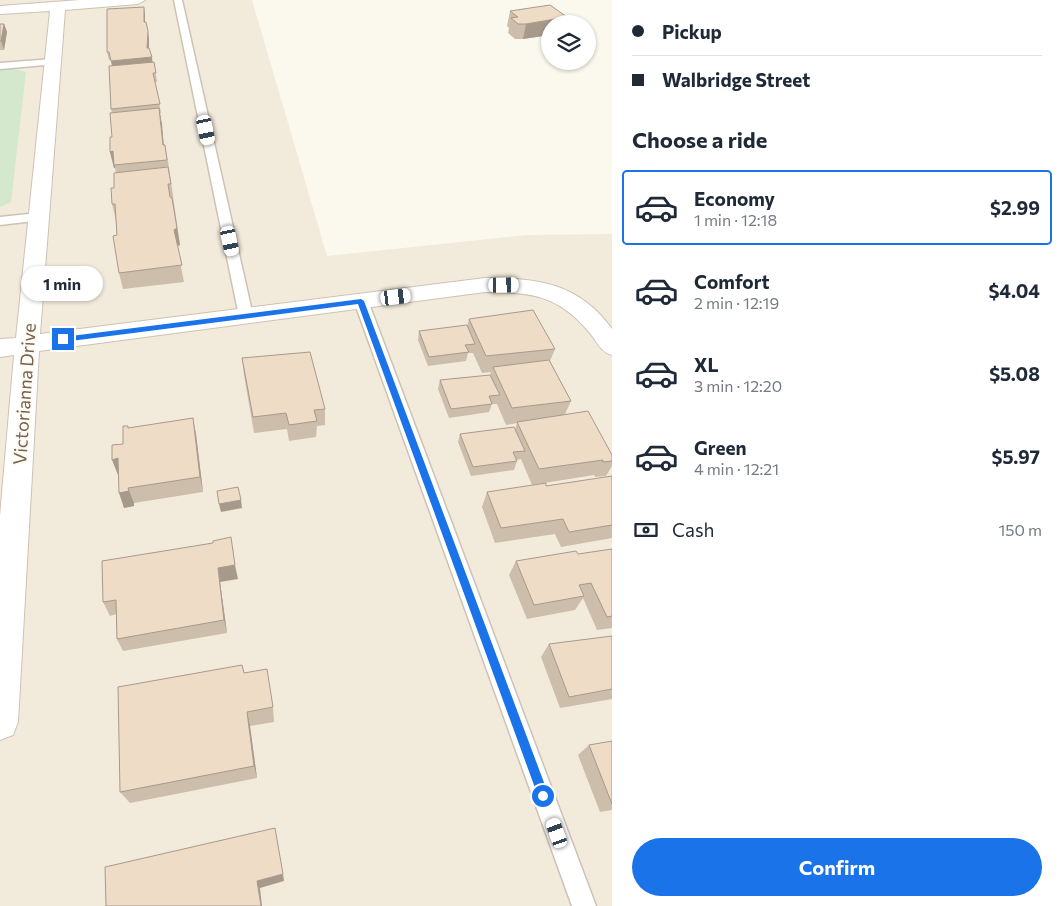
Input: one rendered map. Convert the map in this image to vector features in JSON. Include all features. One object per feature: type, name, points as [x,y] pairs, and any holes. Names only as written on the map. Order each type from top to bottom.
[{"type":"street","points":[[0,10],[138,0]]},
{"type":"street","name":"Victorianna Drive","points":[[0,722],[27,344],[58,6]]},
{"type":"street","points":[[0,348],[485,285],[524,284],[557,293],[582,307],[612,347]]},
{"type":"lane","points":[[178,0],[246,316]]},
{"type":"lane","points":[[0,66],[53,62]]},
{"type":"lane","points":[[0,221],[38,217]]},
{"type":"lane","points":[[361,301],[584,906]]},
{"type":"shaded area","points":[[0,0],[252,0],[327,256],[527,235],[612,234],[612,906],[0,906]]},
{"type":"green space","points":[[14,69],[26,72],[11,202],[0,207],[0,70]]},
{"type":"building","points":[[550,5],[564,15],[541,15],[541,21],[518,24],[511,18],[518,17],[510,11]]},
{"type":"building","points":[[144,7],[144,22],[146,22],[148,31],[147,48],[149,48],[152,57],[111,61],[109,52],[107,52],[107,9]]},
{"type":"building","points":[[0,24],[4,24],[1,41],[0,41]]},
{"type":"building","points":[[154,62],[156,73],[153,73],[160,104],[111,109],[109,66]]},
{"type":"building","points":[[159,108],[163,145],[165,145],[167,160],[114,165],[113,151],[110,152],[110,137],[112,137],[110,113]]},
{"type":"building","points":[[168,167],[171,184],[168,184],[177,228],[174,230],[182,265],[119,273],[113,236],[117,235],[115,204],[112,204],[111,188],[114,188],[114,173]]},
{"type":"building","points":[[533,310],[555,349],[486,356],[469,319]]},
{"type":"building","points":[[467,325],[475,344],[465,345],[469,352],[429,357],[419,331]]},
{"type":"building","points":[[310,352],[325,409],[314,410],[317,421],[289,425],[286,413],[253,417],[242,358]]},
{"type":"building","points":[[549,360],[571,401],[512,408],[493,367]]},
{"type":"building","points":[[490,375],[500,395],[489,396],[492,404],[451,409],[440,380]]},
{"type":"building","points":[[588,411],[612,455],[612,461],[603,462],[603,460],[539,469],[517,422]]},
{"type":"building","points":[[193,418],[200,477],[128,488],[129,491],[119,493],[118,458],[112,460],[112,445],[123,444],[123,426],[128,426],[128,428]]},
{"type":"building","points":[[514,427],[525,451],[513,452],[517,461],[473,467],[460,434]]},
{"type":"building","points":[[612,476],[612,525],[569,532],[563,519],[501,528],[487,492],[546,483],[546,486]]},
{"type":"building","points":[[238,487],[241,500],[219,504],[217,491]]},
{"type":"building","points":[[231,537],[235,565],[218,568],[224,620],[117,639],[116,600],[103,602],[102,561],[213,543],[213,541]]},
{"type":"building","points":[[612,549],[612,616],[607,617],[591,583],[579,585],[584,596],[534,605],[516,561],[576,551],[578,554]]},
{"type":"building","points":[[612,636],[612,689],[569,697],[549,644]]},
{"type":"building","points":[[242,665],[244,673],[267,669],[273,707],[247,712],[254,766],[120,792],[118,687]]},
{"type":"building","points":[[612,741],[612,804],[589,745]]},
{"type":"building","points":[[275,828],[283,874],[257,881],[261,906],[106,906],[105,867]]},
{"type":"route","points":[[63,339],[361,301],[543,796]]}]
